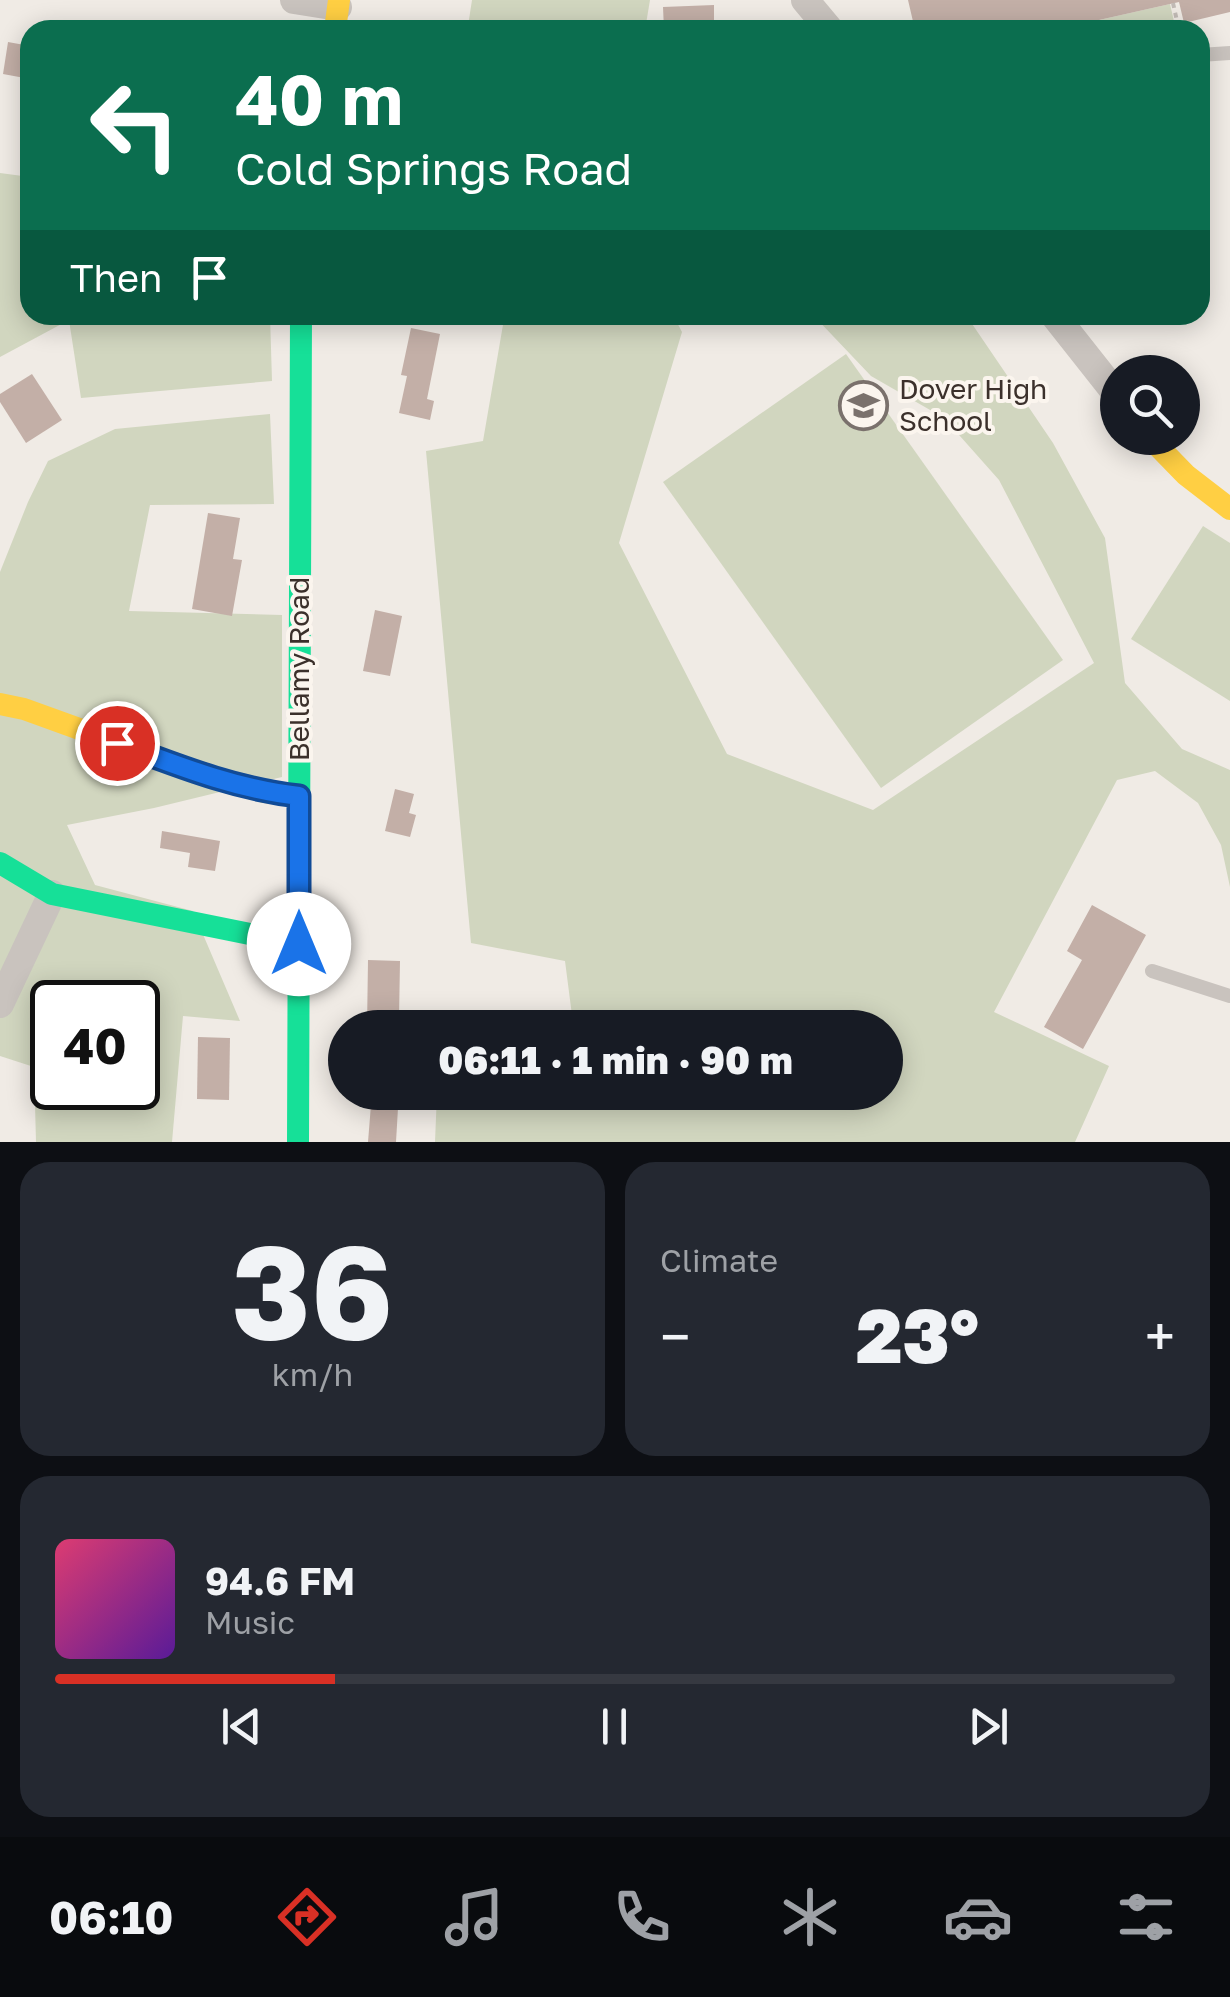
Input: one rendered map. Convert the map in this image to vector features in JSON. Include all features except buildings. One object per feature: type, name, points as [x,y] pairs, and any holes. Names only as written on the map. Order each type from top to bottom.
[{"type":"street","points":[[294,0],[337,12]]},
{"type":"street","points":[[805,0],[822,20]]},
{"type":"street","name":"Bellamy Road","points":[[298,1142],[302,325]]},
{"type":"street","points":[[1062,325],[1100,373]]},
{"type":"street","points":[[1166,455],[1186,476],[1230,509]]},
{"type":"street","points":[[0,704],[24,708],[226,782],[299,796]]},
{"type":"street","points":[[0,863],[52,894],[299,944]]},
{"type":"street","points":[[0,1004],[52,894]]},
{"type":"lane","points":[[1152,971],[1230,996]]},
{"type":"path","points":[[1174,3],[1177,20]]},
{"type":"green space","points":[[472,0],[650,0],[647,20],[469,20]]},
{"type":"green space","points":[[1170,4],[1174,20],[1099,20]]},
{"type":"green space","points":[[0,173],[20,176],[20,325],[60,325],[0,357]]},
{"type":"green space","points":[[70,325],[270,325],[272,381],[81,398]]},
{"type":"green space","points":[[503,325],[678,325],[682,332],[619,543],[727,754],[873,810],[1094,663],[999,480],[944,418],[871,376],[823,325],[973,325],[1053,443],[1105,538],[1125,683],[1182,749],[1230,770],[1230,887],[1221,845],[1198,803],[1155,771],[1117,780],[994,1012],[1109,1066],[1075,1142],[435,1142],[436,1110],[903,1110],[903,1010],[571,1010],[565,961],[471,943],[426,451],[483,441]]},
{"type":"green space","points":[[846,354],[1063,660],[881,788],[663,482]]},
{"type":"green space","points":[[270,414],[274,504],[150,505],[129,611],[282,615],[282,777],[67,825],[95,885],[193,911],[240,1021],[183,1016],[172,1142],[36,1142],[35,1110],[160,1110],[160,980],[30,980],[30,1066],[0,1056],[0,572],[48,461],[115,429]]},
{"type":"green space","points":[[1203,526],[1230,543],[1230,701],[1131,639]]},
{"type":"traffic: fast","points":[[298,1142],[301,325]]},
{"type":"traffic: fast","points":[[0,863],[52,894],[299,944]]},
{"type":"traffic: slow","points":[[336,20],[339,0]]},
{"type":"traffic: slow","points":[[1167,455],[1230,509]]},
{"type":"traffic: slow","points":[[0,704],[24,709],[226,782],[299,796]]},
{"type":"place","name":"Dover High School","points":[[864,405]]},
{"type":"route","points":[[117,743],[226,782],[299,796],[299,944]]}]
